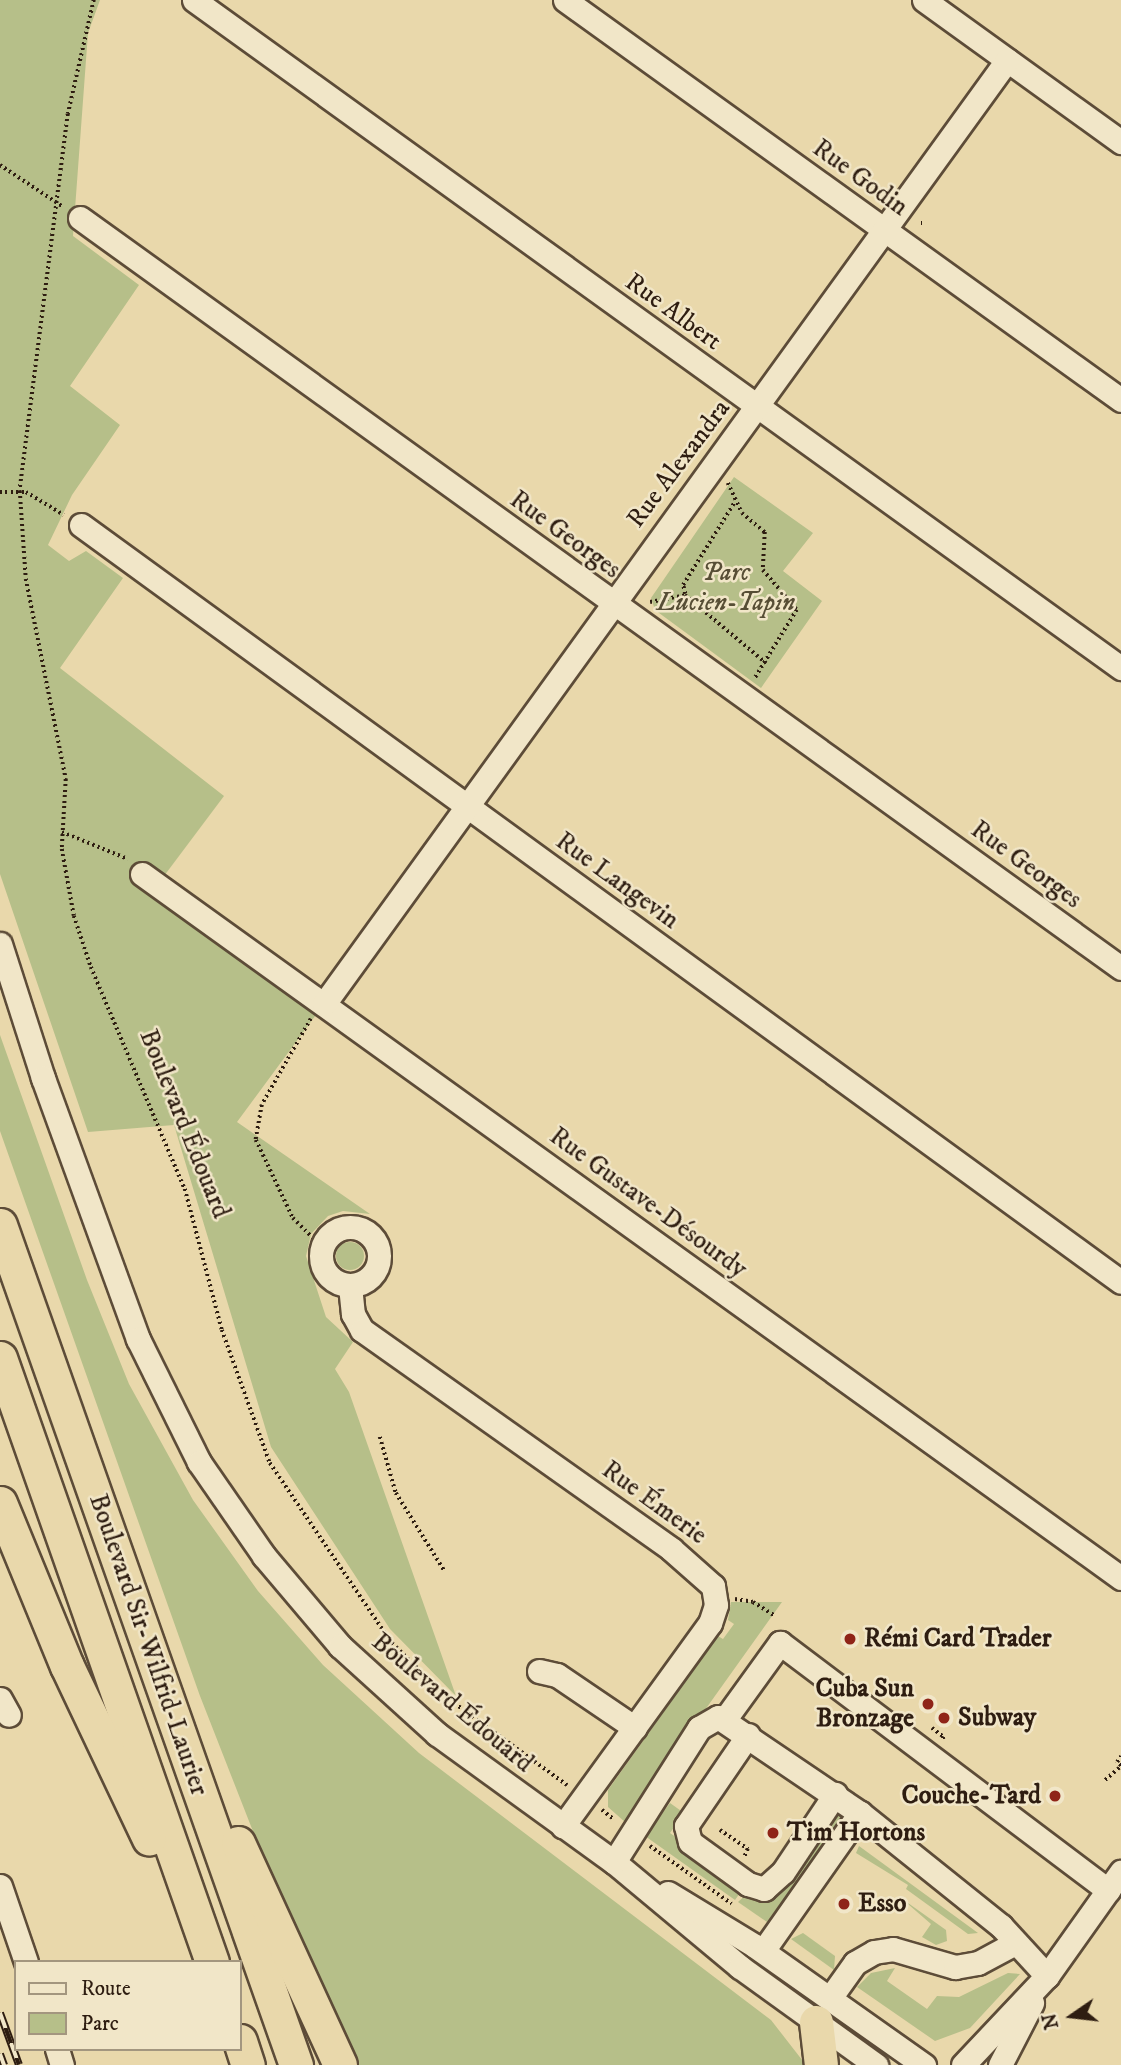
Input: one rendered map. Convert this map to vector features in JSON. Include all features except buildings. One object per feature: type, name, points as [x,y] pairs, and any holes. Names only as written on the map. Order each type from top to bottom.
[{"type":"highway","name":"Boulevard Sir-Wilfrid-Laurier","points":[[0,1226],[296,2065]]},
{"type":"highway","name":"Boulevard Sir-Wilfrid-Laurier","points":[[0,1358],[211,1960]]},
{"type":"highway","points":[[0,1503],[67,1666],[205,1960]]},
{"type":"highway","points":[[158,1673],[340,2065]]},
{"type":"highway","points":[[821,2065],[823,2010]]},
{"type":"highway","points":[[242,2047],[248,2065]]},
{"type":"street","name":"Rue Albert","points":[[194,0],[1121,668]]},
{"type":"street","name":"Rue Godin","points":[[565,0],[1121,400]]},
{"type":"street","points":[[923,0],[1121,142]]},
{"type":"street","name":"Rue Alexandra","points":[[318,1011],[611,603],[1007,60]]},
{"type":"street","name":"Rue Georges","points":[[80,218],[1121,968]]},
{"type":"street","name":"Rue Langevin","points":[[73,521],[1121,1282]]},
{"type":"street","name":"Rue Gustave-Désourdy","points":[[135,866],[318,1011],[1121,1578]]},
{"type":"street","name":"Boulevard Édouard","points":[[0,944],[28,1035],[127,1312],[173,1415],[217,1489],[286,1584],[356,1662],[447,1742],[614,1862],[763,1951],[876,2065]]},
{"type":"street","name":"Boulevard Édouard","points":[[0,968],[28,1035]]},
{"type":"street","points":[[348,1227],[362,1230],[374,1239],[379,1253],[377,1267],[365,1282],[350,1286],[328,1276],[322,1262],[323,1248],[330,1235],[348,1227]]},
{"type":"street","name":"Rue Émerie","points":[[350,1286],[353,1314],[362,1330],[710,1581],[716,1598],[713,1617],[563,1826]]},
{"type":"street","points":[[725,1719],[779,1643],[1115,1881],[1047,1976],[963,2065]]},
{"type":"street","points":[[539,1671],[557,1675],[635,1728]]},
{"type":"street","points":[[614,1862],[699,1728],[712,1719],[725,1719],[860,1813],[1001,1926],[1047,1976]]},
{"type":"street","points":[[748,1735],[692,1810],[686,1826],[690,1842],[748,1884],[764,1889],[783,1872],[835,1794]]},
{"type":"street","points":[[763,1951],[860,1813]]},
{"type":"street","name":"Boulevard Édouard","points":[[614,1862],[740,1967],[924,2065]]},
{"type":"street","points":[[0,1886],[25,1960]]},
{"type":"street","points":[[823,2010],[855,1963],[874,1952],[893,1949],[933,1964],[956,1967],[978,1963],[1015,1943]]},
{"type":"street","points":[[1000,2065],[1047,1976]]},
{"type":"path","name":"Boulevard Édouard","points":[[94,0],[77,56],[20,491],[26,579],[66,779],[62,832],[67,886],[84,950],[185,1189],[222,1330],[270,1463],[392,1643],[450,1700],[567,1785]]},
{"type":"path","points":[[0,165],[56,202]]},
{"type":"path","points":[[727,482],[734,503],[765,532],[764,570],[797,610],[752,681]]},
{"type":"path","points":[[0,492],[20,491],[73,521]]},
{"type":"path","points":[[734,503],[683,584],[685,595],[765,663]]},
{"type":"path","points":[[650,603],[685,595]]},
{"type":"path","points":[[62,832],[135,866]]},
{"type":"path","points":[[318,1011],[262,1105],[256,1140],[293,1218],[323,1248]]},
{"type":"path","points":[[380,1437],[396,1493],[444,1570]]},
{"type":"path","points":[[731,1598],[753,1602],[774,1615]]},
{"type":"path","points":[[1105,1780],[1121,1766],[1117,1762],[1121,1756]]},
{"type":"path","points":[[720,1830],[744,1847]]},
{"type":"path","points":[[643,1841],[733,1905]]},
{"type":"green space","points":[[0,0],[100,0],[88,33],[73,236],[139,285],[70,386],[120,425],[72,495],[48,545],[69,561],[86,551],[123,578],[60,668],[224,796],[158,884],[324,1004],[237,1122],[370,1214],[343,1211],[328,1216],[311,1234],[306,1256],[326,1317],[353,1342],[335,1369],[349,1392],[456,1696],[390,1629],[271,1447],[174,1125],[88,1132],[0,874]]},
{"type":"green space","name":"Parc Lucien-Tapin","points":[[734,477],[813,533],[783,571],[822,601],[761,688],[655,610],[651,598]]},
{"type":"green space","points":[[0,1035],[87,1280],[129,1384],[193,1500],[258,1591],[323,1665],[419,1753],[771,2020],[806,2065],[354,2065],[283,1908],[200,1696],[0,1131]]},
{"type":"green space","points":[[350,1242],[360,1246],[364,1256],[360,1266],[350,1270],[340,1266],[336,1256],[340,1246]]},
{"type":"green space","points":[[731,1602],[782,1602],[625,1822],[608,1807],[608,1790],[718,1636],[723,1639],[734,1624],[728,1620]]},
{"type":"green space","points":[[670,1803],[684,1813],[670,1833],[745,1886],[735,1900],[645,1836]]},
{"type":"green space","points":[[837,1811],[842,1819],[767,1922],[738,1902]]},
{"type":"green space","points":[[859,1846],[978,1933],[968,1934],[906,1889],[908,1885],[856,1853]]},
{"type":"green space","points":[[901,1898],[946,1930],[947,1941],[936,1945],[922,1937],[931,1924]]},
{"type":"green space","points":[[803,1933],[835,1956],[834,1970],[791,1939]]},
{"type":"green space","points":[[895,1968],[887,1981],[927,2009],[937,1996],[959,1997],[1008,1973],[1020,1974],[970,2028],[935,2041],[857,1987],[871,1973]]},
{"type":"railway","points":[[0,2013],[19,2065]]},
{"type":"railway","points":[[0,2054],[4,2065]]},
{"type":"place","name":"Rémi Card Trader","points":[[850,1639]]},
{"type":"place","name":"Cuba Sun Bronzage","points":[[928,1704]]},
{"type":"place","name":"Subway","points":[[944,1718]]},
{"type":"place","name":"Couche-Tard","points":[[1055,1796]]},
{"type":"place","name":"Tim Hortons","points":[[773,1833]]},
{"type":"place","name":"Esso","points":[[844,1904]]}]
